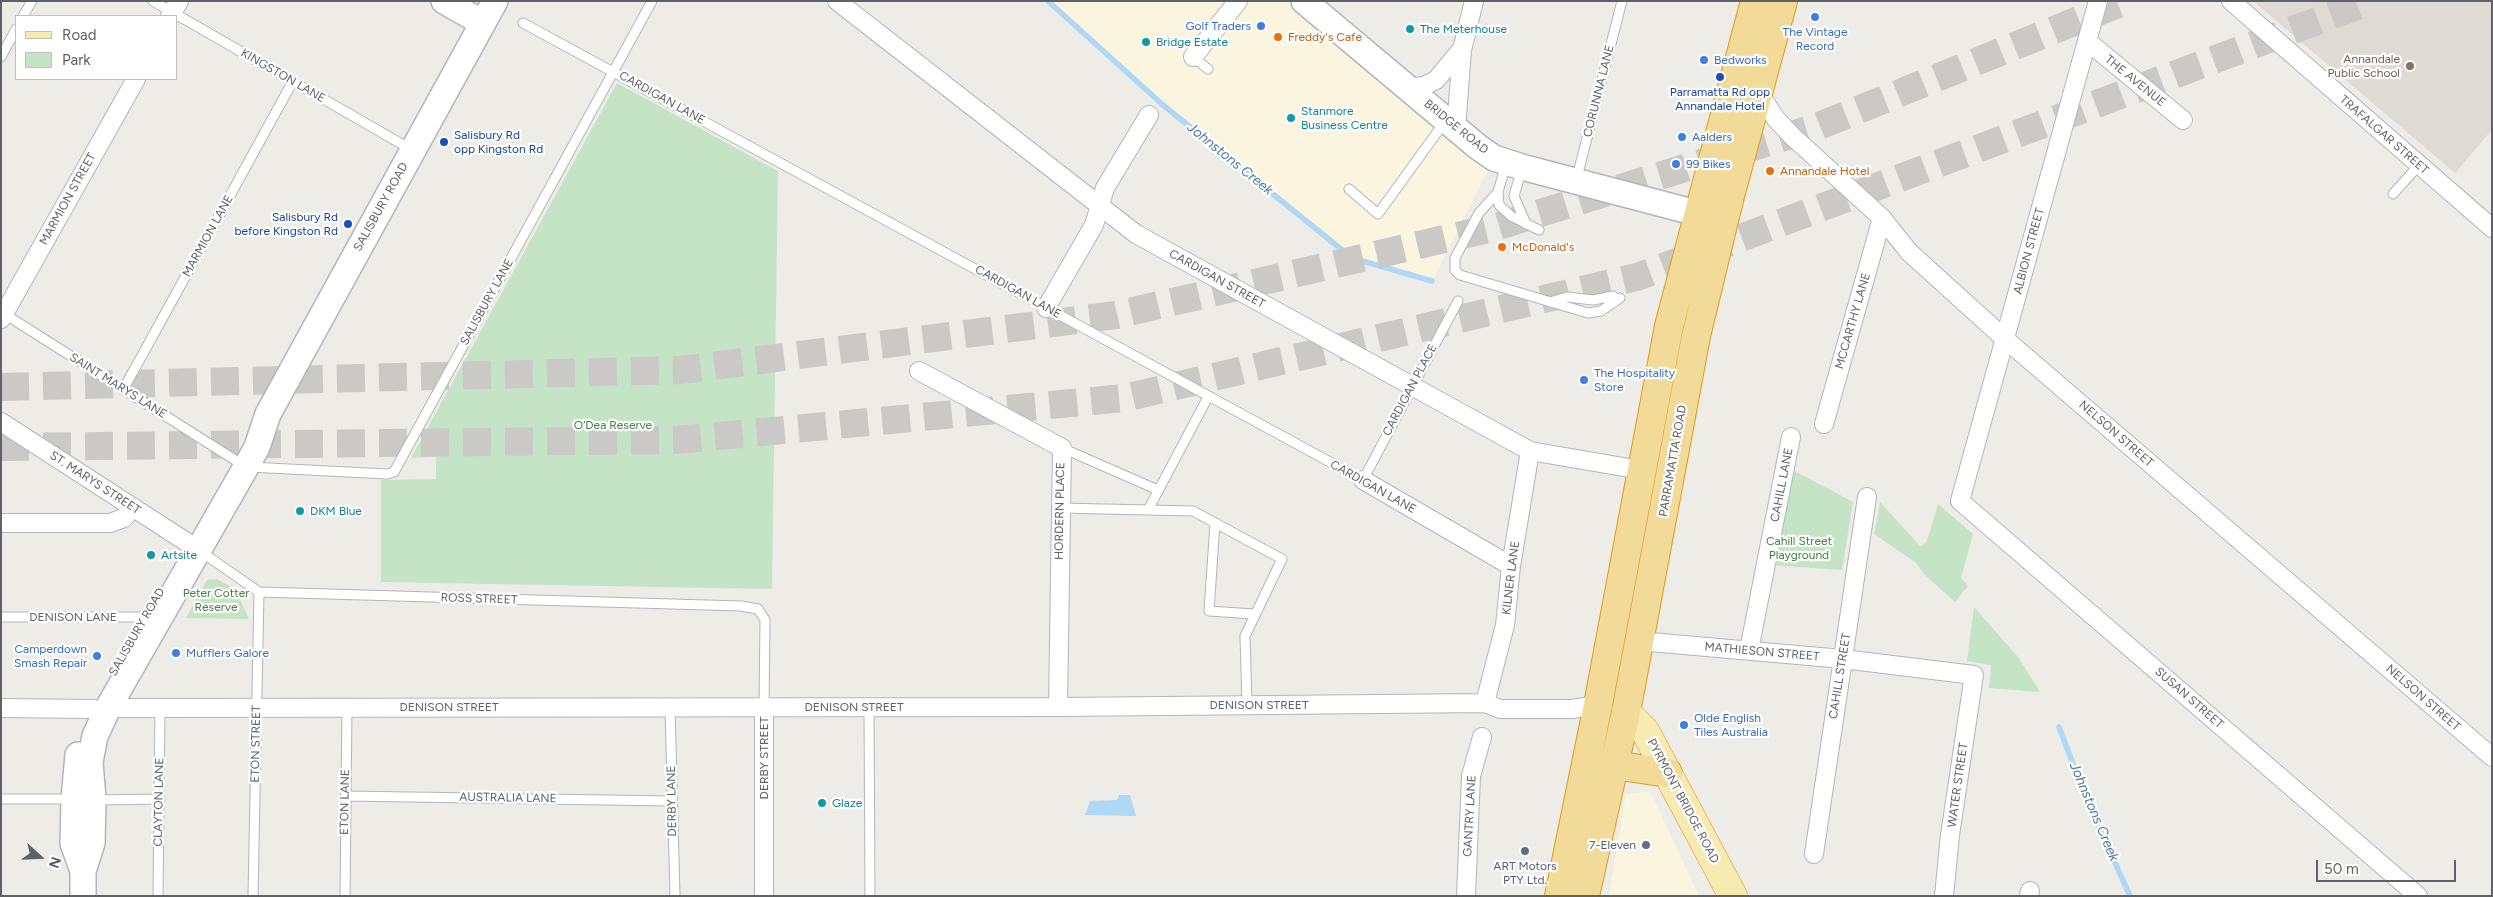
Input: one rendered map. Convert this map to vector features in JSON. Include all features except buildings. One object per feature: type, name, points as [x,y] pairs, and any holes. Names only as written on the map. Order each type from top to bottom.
[{"type":"highway","name":"PARRAMATTA ROAD","points":[[1585,896],[1626,712],[1666,505],[1689,371],[1711,216],[1755,1]]},
{"type":"highway","name":"PARRAMATTA ROAD","points":[[1559,896],[1598,706],[1669,326],[1759,92],[1783,1]]},
{"type":"highway","points":[[1598,706],[1626,712]]},
{"type":"highway","points":[[1614,765],[1668,773]]},
{"type":"main road","points":[[444,1],[483,23]]},
{"type":"main road","name":"SALISBURY ROAD","points":[[101,708],[241,463],[257,447],[268,414],[495,1]]},
{"type":"main road","name":"BRIDGE ROAD","points":[[1315,5],[1451,125],[1486,152],[1514,165],[1711,216]]},
{"type":"main road","name":"SALISBURY ROAD","points":[[83,896],[83,871],[92,843],[84,799],[101,708],[145,617],[194,547]]},
{"type":"main road","name":"PYRMONT BRIDGE ROAD","points":[[1626,712],[1645,731],[1733,896]]},
{"type":"street","name":"CARDIGAN STREET","points":[[837,1],[1136,234],[1530,451],[1642,470]]},
{"type":"street","points":[[1193,56],[1238,1]]},
{"type":"street","points":[[1451,125],[1462,50],[1474,1]]},
{"type":"street","name":"ALBION STREET","points":[[1960,501],[2098,1]]},
{"type":"street","name":"TRAFALGAR STREET","points":[[2231,1],[2492,228]]},
{"type":"street","name":"THE AVENUE","points":[[2087,41],[2183,120]]},
{"type":"street","points":[[1408,88],[1424,86],[1436,80],[1462,50]]},
{"type":"street","name":"MARMION STREET","points":[[2,315],[135,80]]},
{"type":"street","name":"NELSON STREET","points":[[1759,92],[1776,119],[1792,136],[1882,218],[1909,252],[2005,339],[2492,757]]},
{"type":"street","points":[[1046,308],[1094,225],[1105,188],[1149,115]]},
{"type":"street","name":"MCCARTHY LANE","points":[[1824,424],[1882,218]]},
{"type":"street","name":"HORDERN PLACE","points":[[919,370],[1062,448],[1059,508],[1058,707]]},
{"type":"street","name":"ST. MARYS STREET","points":[[5,426],[194,547]]},
{"type":"street","name":"CAHILL LANE","points":[[1749,650],[1791,437]]},
{"type":"street","name":"KILNER LANE","points":[[1485,703],[1505,625],[1511,566],[1530,451]]},
{"type":"street","name":"CARDIGAN LANE","points":[[1363,480],[1511,566]]},
{"type":"street","name":"CAHILL STREET","points":[[1814,854],[1867,497]]},
{"type":"street","name":"SUSAN STREET","points":[[1960,501],[2418,896]]},
{"type":"street","points":[[1,523],[110,523],[124,518],[133,507]]},
{"type":"street","name":"MATHIESON STREET","points":[[1639,641],[1843,659],[1974,675]]},
{"type":"street","name":"WATER STREET","points":[[1944,896],[1950,835],[1974,675]]},
{"type":"street","name":"DENISON STREET","points":[[1,708],[764,708],[1485,703],[1500,709],[1572,709],[1598,706]]},
{"type":"street","name":"DERBY STREET","points":[[764,708],[764,896]]},
{"type":"street","name":"GANTRY LANE","points":[[1466,896],[1471,776],[1482,737]]},
{"type":"lane","points":[[24,15],[32,1]]},
{"type":"lane","name":"KINGSTON LANE","points":[[152,1],[174,10],[413,150]]},
{"type":"lane","name":"SALISBURY LANE","points":[[241,463],[387,474],[394,472],[652,1]]},
{"type":"lane","name":"CORUNNA LANE","points":[[1576,181],[1622,1]]},
{"type":"lane","name":"CARDIGAN LANE","points":[[523,23],[1363,480]]},
{"type":"lane","points":[[1,57],[15,31]]},
{"type":"lane","points":[[1193,56],[1208,69]]},
{"type":"lane","name":"MARMION LANE","points":[[123,390],[293,81]]},
{"type":"lane","points":[[1349,189],[1378,214],[1451,125]]},
{"type":"lane","points":[[1514,165],[1498,192],[1479,213],[1455,258],[1454,270],[1460,275],[1550,302],[1594,314],[1616,297],[1593,300],[1568,297],[1550,302]]},
{"type":"lane","points":[[1514,165],[1514,196],[1526,224]]},
{"type":"lane","points":[[2393,194],[2418,165]]},
{"type":"lane","points":[[1498,192],[1499,205],[1504,212],[1539,230]]},
{"type":"lane","name":"CARDIGAN PLACE","points":[[1363,480],[1458,301]]},
{"type":"lane","name":"SAINT MARYS LANE","points":[[2,315],[241,463]]},
{"type":"lane","points":[[1148,510],[1208,397]]},
{"type":"lane","points":[[1062,448],[1158,490]]},
{"type":"lane","points":[[1059,508],[1193,511],[1282,559],[1245,636],[1247,705]]},
{"type":"lane","points":[[1215,523],[1209,611],[1254,614]]},
{"type":"lane","points":[[194,547],[259,592]]},
{"type":"lane","name":"ROSS STREET","points":[[259,592],[741,606],[758,609],[765,620]]},
{"type":"lane","name":"ETON STREET","points":[[253,896],[259,592]]},
{"type":"lane","name":"DENISON LANE","points":[[1,617],[145,617]]},
{"type":"lane","name":"DERBY STREET","points":[[764,708],[765,620]]},
{"type":"lane","name":"ETON LANE","points":[[344,896],[347,707]]},
{"type":"lane","name":"DERBY LANE","points":[[670,707],[674,896]]},
{"type":"lane","points":[[869,707],[870,896]]},
{"type":"lane","name":"CLAYTON LANE","points":[[158,896],[160,708]]},
{"type":"lane","name":"AUSTRALIA LANE","points":[[345,796],[672,801]]},
{"type":"lane","points":[[1,799],[160,799]]},
{"type":"shaded area","points":[[1048,1],[1304,1],[1494,158],[1432,281],[1352,258],[1163,105]]},
{"type":"shaded area","name":"Annandale Public School","points":[[2253,1],[2492,1],[2492,130],[2455,173]]},
{"type":"shaded area","name":"7-Eleven","points":[[1650,791],[1699,896],[1609,896],[1626,794]]},
{"type":"green space","name":"O’Dea Reserve","points":[[617,83],[778,171],[772,589],[381,582],[381,480],[436,479],[436,457],[411,458]]},
{"type":"green space","name":"Cahill Street Playground","points":[[1789,468],[1853,502],[1842,570],[1770,565]]},
{"type":"green space","points":[[1880,502],[1921,547],[1927,541],[1938,504],[1973,534],[1961,578],[1968,586],[1955,602],[1925,575],[1915,562],[1874,534]]},
{"type":"green space","name":"Peter Cotter Reserve","points":[[217,579],[233,588],[249,619],[186,618],[207,580]]},
{"type":"green space","points":[[1974,607],[2018,657],[2040,692],[1989,688],[1991,665],[1967,661]]},
{"type":"water","points":[[1119,795],[1130,795],[1136,816],[1085,815],[1090,801],[1117,800]]},
{"type":"waterway","name":"Johnstons Creek","points":[[1048,1],[1163,105],[1352,258],[1432,281]]},
{"type":"waterway","name":"Johnstons Creek","points":[[2059,727],[2087,801],[2130,896]]},
{"type":"tunnel","points":[[1,387],[681,370],[1116,315],[1492,228],[1814,128],[2125,1]]},
{"type":"tunnel","points":[[1,447],[676,440],[1125,398],[1637,277],[2370,1]]},
{"type":"place","name":"The Vintage Record","points":[[1815,17]]},
{"type":"place","name":"Golf Traders","points":[[1261,26]]},
{"type":"place","name":"The Meterhouse","points":[[1410,29]]},
{"type":"place","name":"Freddy's Cafe","points":[[1278,37]]},
{"type":"place","name":"Bridge Estate","points":[[1146,42]]},
{"type":"place","name":"Bedworks","points":[[1704,60]]},
{"type":"place","name":"Annandale Public School","points":[[2410,66]]},
{"type":"place","name":"Parramatta Rd opp Annandale Hotel","points":[[1720,77]]},
{"type":"place","name":"Stanmore Business Centre","points":[[1291,118]]},
{"type":"place","name":"Aalders","points":[[1682,137]]},
{"type":"place","name":"Salisbury Rd opp Kingston Rd","points":[[444,142]]},
{"type":"place","name":"99 Bikes","points":[[1676,164]]},
{"type":"place","name":"Annandale Hotel","points":[[1770,171]]},
{"type":"place","name":"Salisbury Rd before Kingston Rd","points":[[348,224]]},
{"type":"place","name":"McDonald's","points":[[1502,247]]},
{"type":"place","name":"The Hospitality Store","points":[[1584,380]]},
{"type":"place","name":"DKM Blue","points":[[300,511]]},
{"type":"place","name":"Artsite","points":[[151,555]]},
{"type":"place","name":"Mufflers Galore","points":[[176,653]]},
{"type":"place","name":"Camperdown Smash Repair","points":[[97,656]]},
{"type":"place","name":"Olde English Tiles Australia","points":[[1684,725]]},
{"type":"place","name":"Glaze","points":[[822,803]]},
{"type":"place","name":"7-Eleven","points":[[1646,845]]},
{"type":"place","name":"ART Motors PTY Ltd.","points":[[1525,851]]}]
